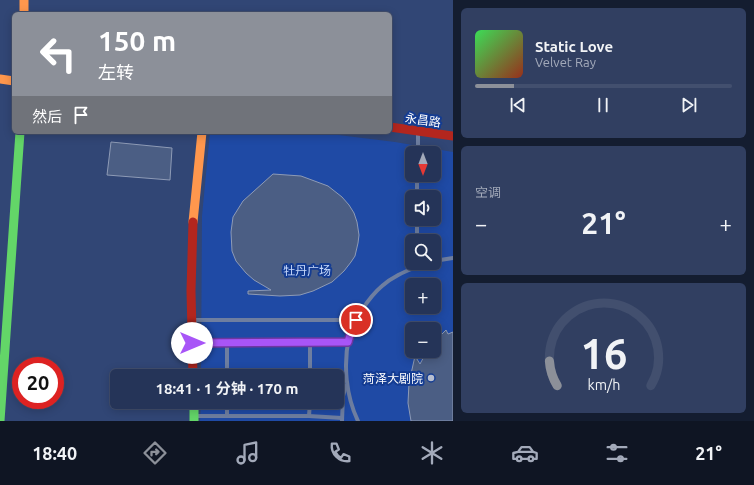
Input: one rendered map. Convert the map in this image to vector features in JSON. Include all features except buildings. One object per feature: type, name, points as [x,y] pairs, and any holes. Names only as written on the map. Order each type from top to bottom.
[{"type":"main road","points":[[24,0],[24,12]]},
{"type":"main road","points":[[0,79],[12,81]]},
{"type":"main road","name":"永昌路","points":[[392,127],[453,136]]},
{"type":"main road","points":[[0,421],[20,134]]},
{"type":"main road","points":[[193,369],[191,291],[192,233],[202,134]]},
{"type":"lane","points":[[418,131],[418,146]]},
{"type":"lane","points":[[441,260],[453,258]]},
{"type":"lane","points":[[358,421],[350,401],[347,383],[346,367],[348,342],[352,328],[371,298],[382,286],[407,270]]},
{"type":"lane","points":[[192,320],[356,320]]},
{"type":"lane","points":[[310,342],[310,369]]},
{"type":"lane","points":[[192,343],[348,342]]},
{"type":"lane","points":[[227,343],[227,369]]},
{"type":"lane","points":[[194,418],[227,416],[309,416],[342,419],[343,396],[347,383]]},
{"type":"lane","points":[[227,409],[227,416]]},
{"type":"lane","points":[[309,416],[310,409]]},
{"type":"green space","name":"牡丹广场","points":[[210,134],[330,134],[418,146],[405,146],[405,182],[441,182],[441,150],[453,152],[453,421],[200,421],[201,409],[344,409],[344,369],[201,369],[202,216]]},
{"type":"traffic: fast","points":[[0,421],[20,134]]},
{"type":"traffic: fast","points":[[194,409],[194,421]]},
{"type":"traffic: slow","points":[[24,0],[24,12]]},
{"type":"traffic: slow","points":[[0,79],[12,81]]},
{"type":"traffic: slow","points":[[193,222],[202,134]]},
{"type":"traffic: jam","points":[[392,127],[453,136]]},
{"type":"traffic: jam","points":[[193,222],[191,291],[193,369]]},
{"type":"place","name":"菏泽大剧院","points":[[431,378]]},
{"type":"route","points":[[192,343],[348,342],[356,320]]}]
